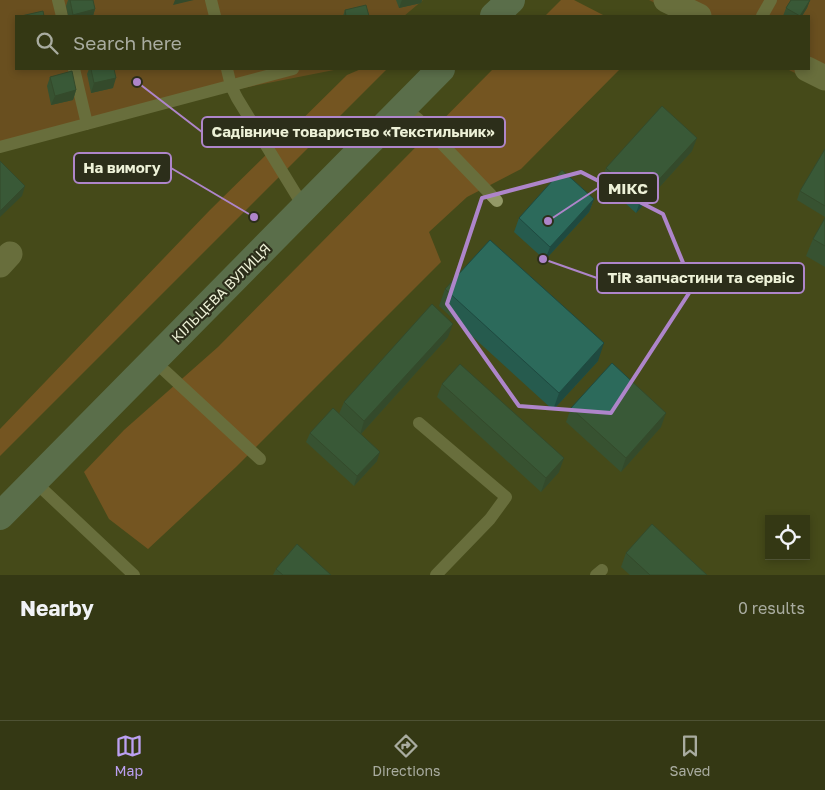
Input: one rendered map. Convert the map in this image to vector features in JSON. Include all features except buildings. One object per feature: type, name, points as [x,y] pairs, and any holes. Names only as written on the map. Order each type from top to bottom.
[{"type":"main road","points":[[495,15],[511,0]]},
{"type":"main road","name":"КІЛЬЦЕВА ВУЛИЦЯ","points":[[0,516],[441,70]]},
{"type":"street","points":[[666,0],[697,15]]},
{"type":"street","points":[[809,70],[825,78]]},
{"type":"lane","points":[[58,0],[62,15]]},
{"type":"lane","points":[[211,0],[215,15]]},
{"type":"lane","points":[[763,15],[771,0]]},
{"type":"lane","points":[[74,70],[87,124]]},
{"type":"lane","points":[[227,70],[231,86],[305,209]]},
{"type":"lane","points":[[0,147],[289,70]]},
{"type":"lane","points":[[403,107],[418,119],[496,201]]},
{"type":"lane","points":[[153,362],[260,460]]},
{"type":"lane","points":[[419,423],[506,496],[490,519],[436,575]]},
{"type":"lane","points":[[35,482],[134,575]]},
{"type":"highlighted area","points":[[581,172],[663,214],[693,287],[611,413],[519,406],[447,304],[482,198]]},
{"type":"shaded area","points":[[0,0],[423,0],[405,15],[15,15],[15,70],[334,70],[208,95],[0,143]]},
{"type":"shaded area","points":[[561,0],[574,0],[603,15],[546,15]]},
{"type":"shaded area","points":[[649,0],[825,0],[825,88],[789,70],[810,70],[810,15],[679,15]]},
{"type":"shaded area","points":[[359,70],[386,70],[0,456],[0,429],[210,210],[347,75]]},
{"type":"shaded area","points":[[492,70],[619,70],[521,169],[467,197],[429,232],[441,262],[236,467],[148,549],[109,519],[84,472],[124,430],[218,347]]},
{"type":"place","name":"Садівниче товариство «Текстильник»","points":[[137,82]]},
{"type":"place","name":"На вимогу","points":[[254,217]]},
{"type":"place","name":"МІКС","points":[[548,221]]},
{"type":"place","name":"TiR запчастини та сервіс","points":[[543,259]]}]
